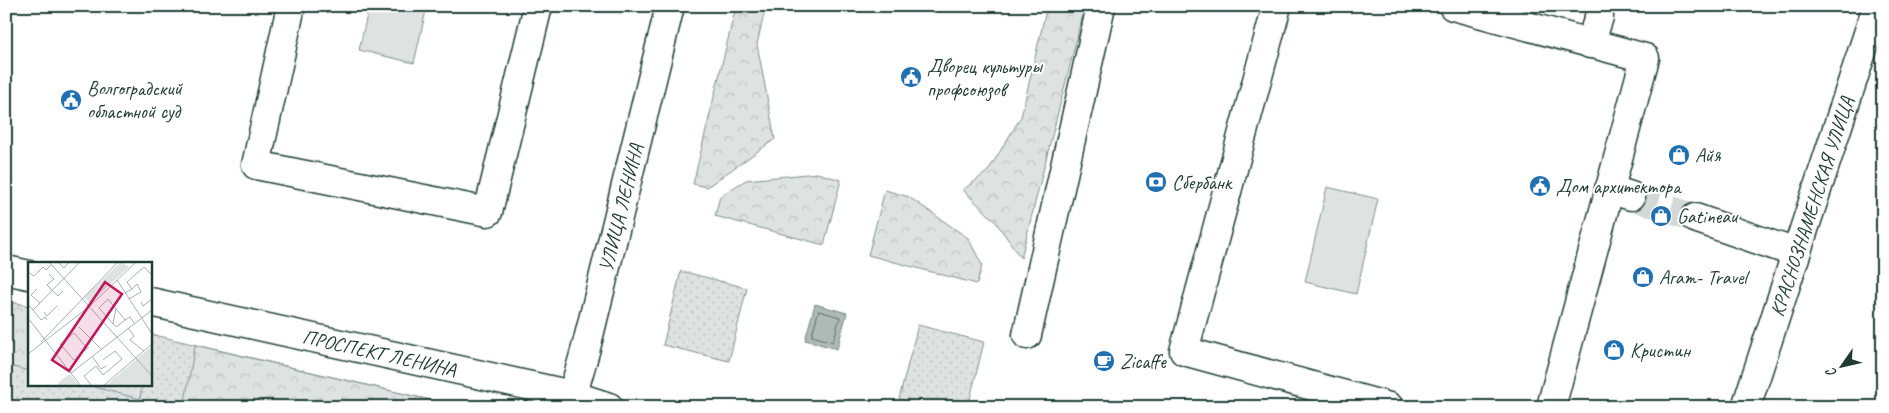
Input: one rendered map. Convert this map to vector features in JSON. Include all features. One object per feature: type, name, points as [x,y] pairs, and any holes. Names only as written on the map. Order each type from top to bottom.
[{"type":"main road","points":[[291,6],[256,165],[488,212],[538,6]]},
{"type":"main road","name":"УЛИЦА ЛЕНИНА","points":[[571,401],[586,348],[670,6]]},
{"type":"main road","points":[[1027,335],[1101,6]]},
{"type":"main road","points":[[1277,6],[1184,351],[1389,407]]},
{"type":"main road","points":[[1454,6],[1645,58],[1620,192],[1551,407]]},
{"type":"main road","name":"КРАСНОЗНАМЕНСКАЯ УЛИЦА","points":[[1746,407],[1876,6]]},
{"type":"main road","points":[[1590,44],[1598,16]]},
{"type":"main road","points":[[1695,218],[1796,253]]},
{"type":"main road","points":[[6,270],[28,275]]},
{"type":"main road","name":"ПРОСПЕКТ ЛЕНИНА","points":[[151,302],[571,401],[609,407]]},
{"type":"green space","points":[[369,6],[427,6],[414,63],[359,50]]},
{"type":"green space","points":[[736,6],[766,6],[757,44],[775,139],[707,187],[693,184]]},
{"type":"green space","points":[[1047,6],[1085,6],[1021,258],[995,221],[963,190],[988,171],[1021,117]]},
{"type":"green space","points":[[817,173],[841,180],[824,245],[715,216],[720,196],[746,180]]},
{"type":"green space","points":[[1327,187],[1378,199],[1356,294],[1305,282]]},
{"type":"green space","points":[[885,190],[909,197],[968,238],[982,265],[977,284],[868,255]]},
{"type":"green space","points":[[681,271],[747,288],[729,361],[663,345]]},
{"type":"green space","points":[[6,301],[28,306],[28,386],[151,386],[151,334],[460,407],[6,407]]},
{"type":"green space","points":[[6,301],[28,306],[28,371],[6,365]]},
{"type":"green space","points":[[918,325],[984,342],[968,407],[931,407],[899,399]]},
{"type":"green space","points":[[195,345],[460,407],[184,407]]},
{"type":"green space","points":[[91,386],[142,386],[140,399]]},
{"type":"water","points":[[815,304],[847,313],[837,349],[805,340]]},
{"type":"tunnel","points":[[1631,196],[1695,218]]},
{"type":"place","name":"Дворец культуры профсоюзов","points":[[911,77]]},
{"type":"place","name":"Волгоградский областной суд","points":[[71,100]]},
{"type":"place","name":"Айя","points":[[1679,155]]},
{"type":"place","name":"Сбербанк","points":[[1156,182]]},
{"type":"place","name":"Дом архитектора","points":[[1540,186]]},
{"type":"place","name":"Gatineau","points":[[1661,216]]},
{"type":"place","name":"Агат- Travel","points":[[1643,277]]},
{"type":"place","name":"Кристин","points":[[1614,350]]},
{"type":"place","name":"Zicaffe","points":[[1104,361]]}]
